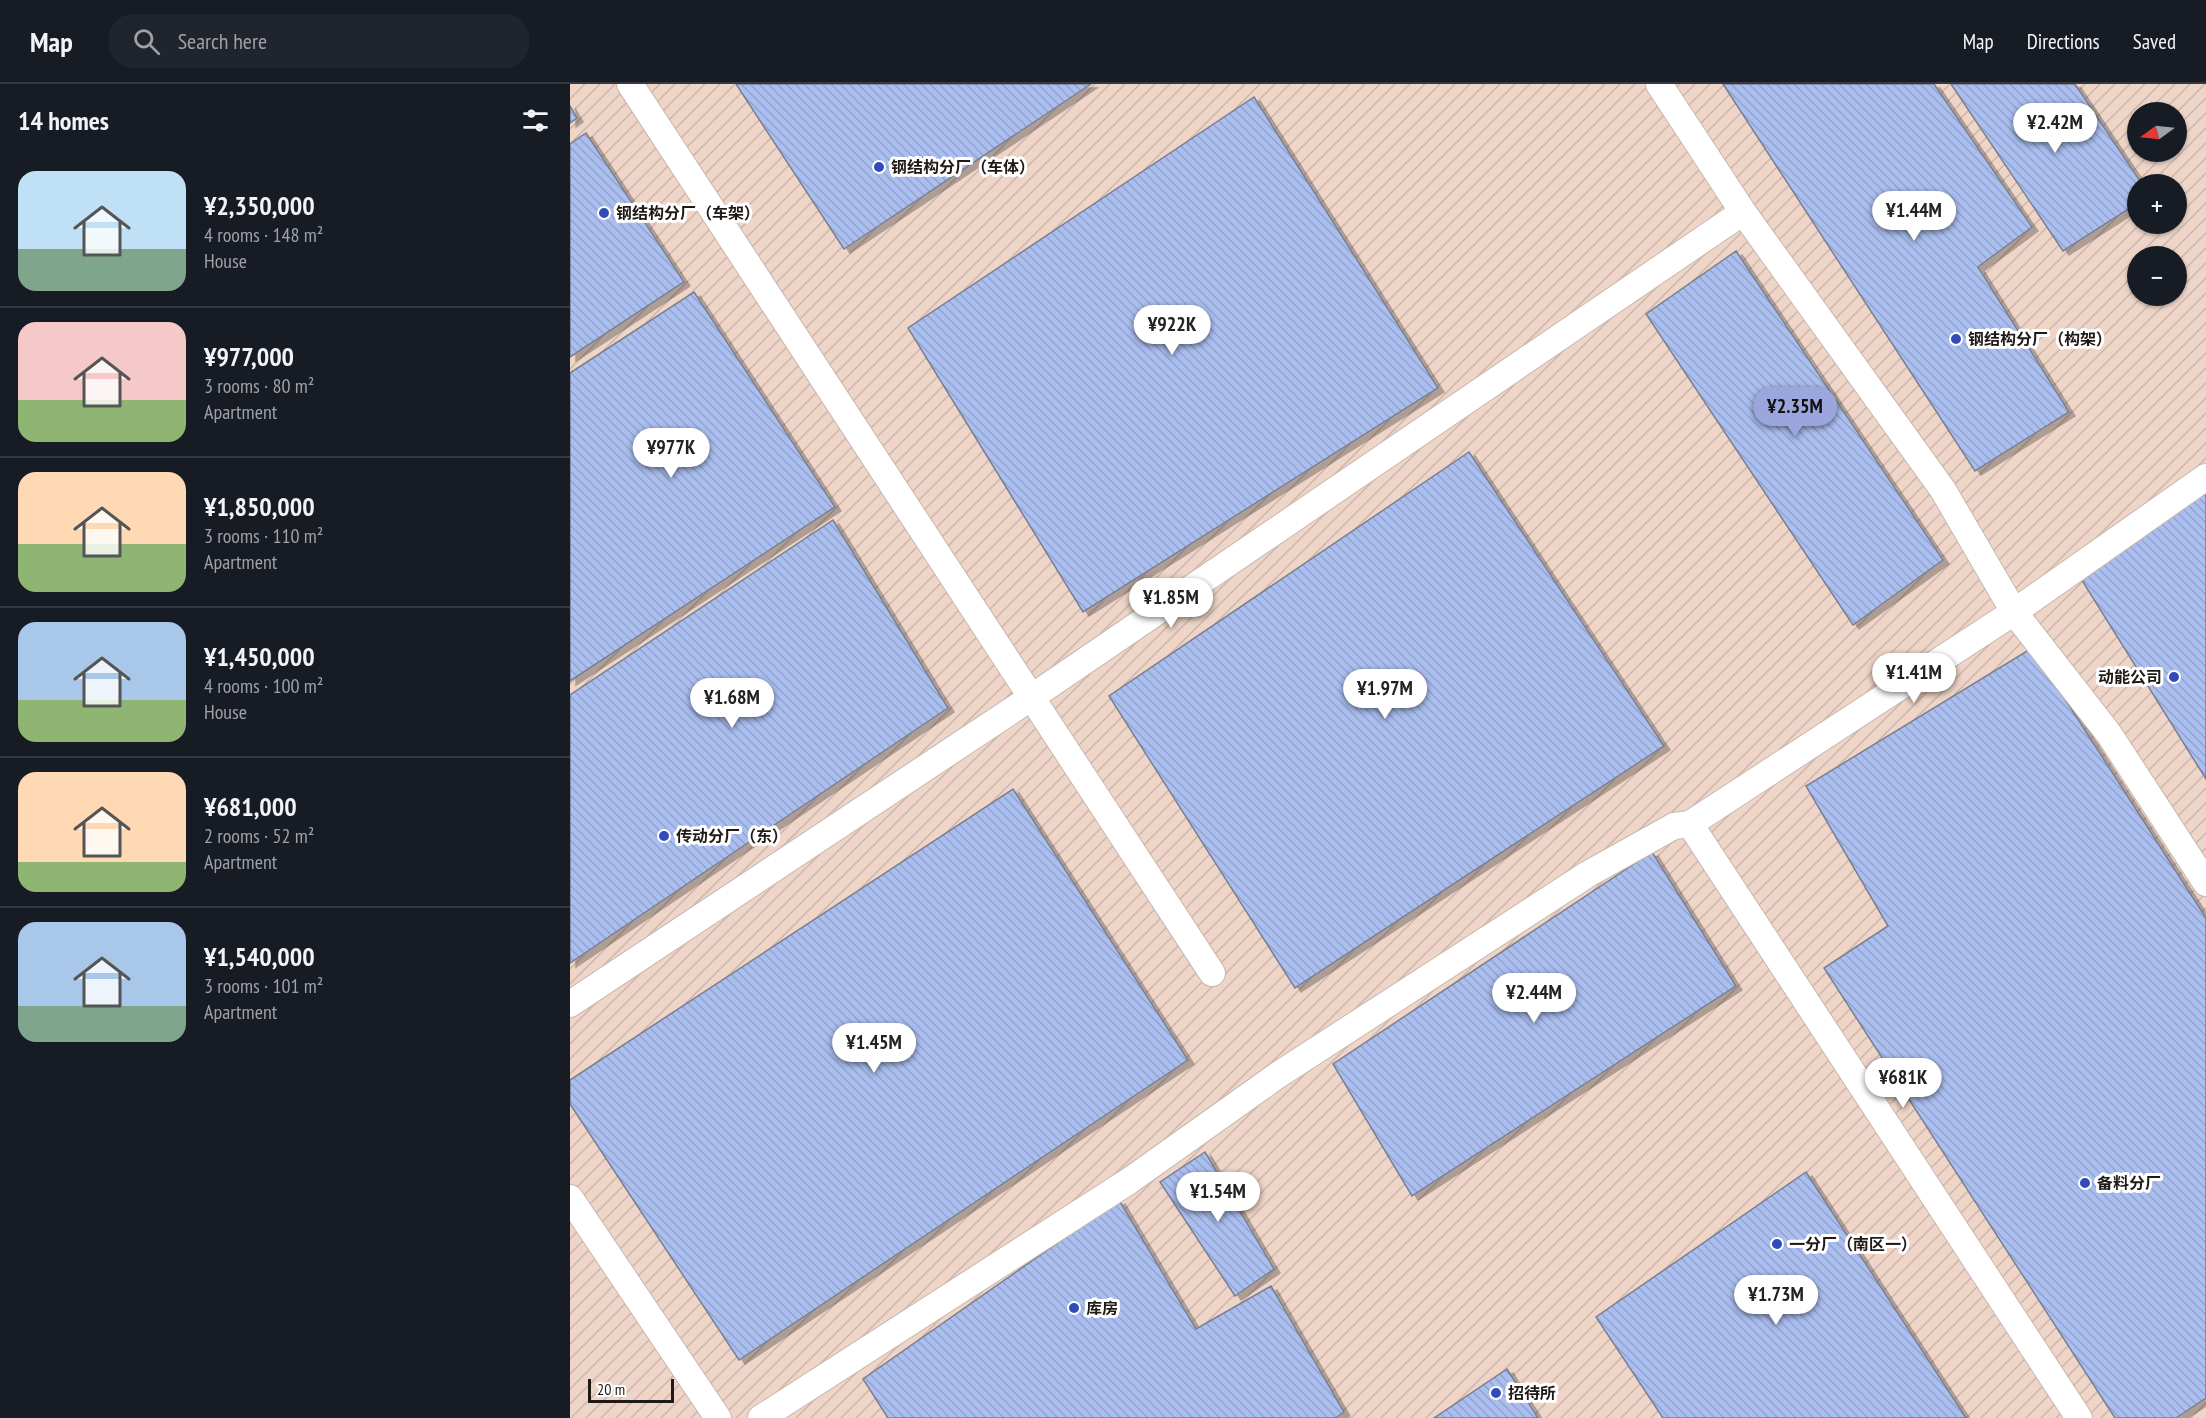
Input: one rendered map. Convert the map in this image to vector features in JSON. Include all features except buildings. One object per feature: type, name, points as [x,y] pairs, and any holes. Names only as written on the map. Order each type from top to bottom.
[{"type":"street","points":[[630,84],[1212,973]]},
{"type":"street","points":[[1659,84],[1743,212],[1943,490],[2014,612],[2109,734],[2206,883]]},
{"type":"street","points":[[570,1004],[1032,697],[1743,212]]},
{"type":"street","points":[[761,1418],[1129,1181],[1278,1075],[1588,874],[1674,826],[1690,824],[2014,612],[2206,477]]},
{"type":"street","points":[[1690,824],[2079,1418]]},
{"type":"street","points":[[570,1198],[718,1418]]},
{"type":"shaded area","points":[[570,84],[2206,84],[2206,1418],[570,1418]]},
{"type":"place","name":"钢结构分厂（车体）","points":[[879,167]]},
{"type":"place","name":"钢结构分厂（车架）","points":[[604,213]]},
{"type":"place","name":"钢结构分厂（构架）","points":[[1956,339]]},
{"type":"place","name":"动能公司","points":[[2174,677]]},
{"type":"place","name":"传动分厂（东）","points":[[664,836]]},
{"type":"place","name":"备料分厂","points":[[2085,1183]]},
{"type":"place","name":"一分厂（南区一）","points":[[1777,1244]]},
{"type":"place","name":"库房","points":[[1074,1308]]},
{"type":"place","name":"招待所","points":[[1496,1393]]}]
